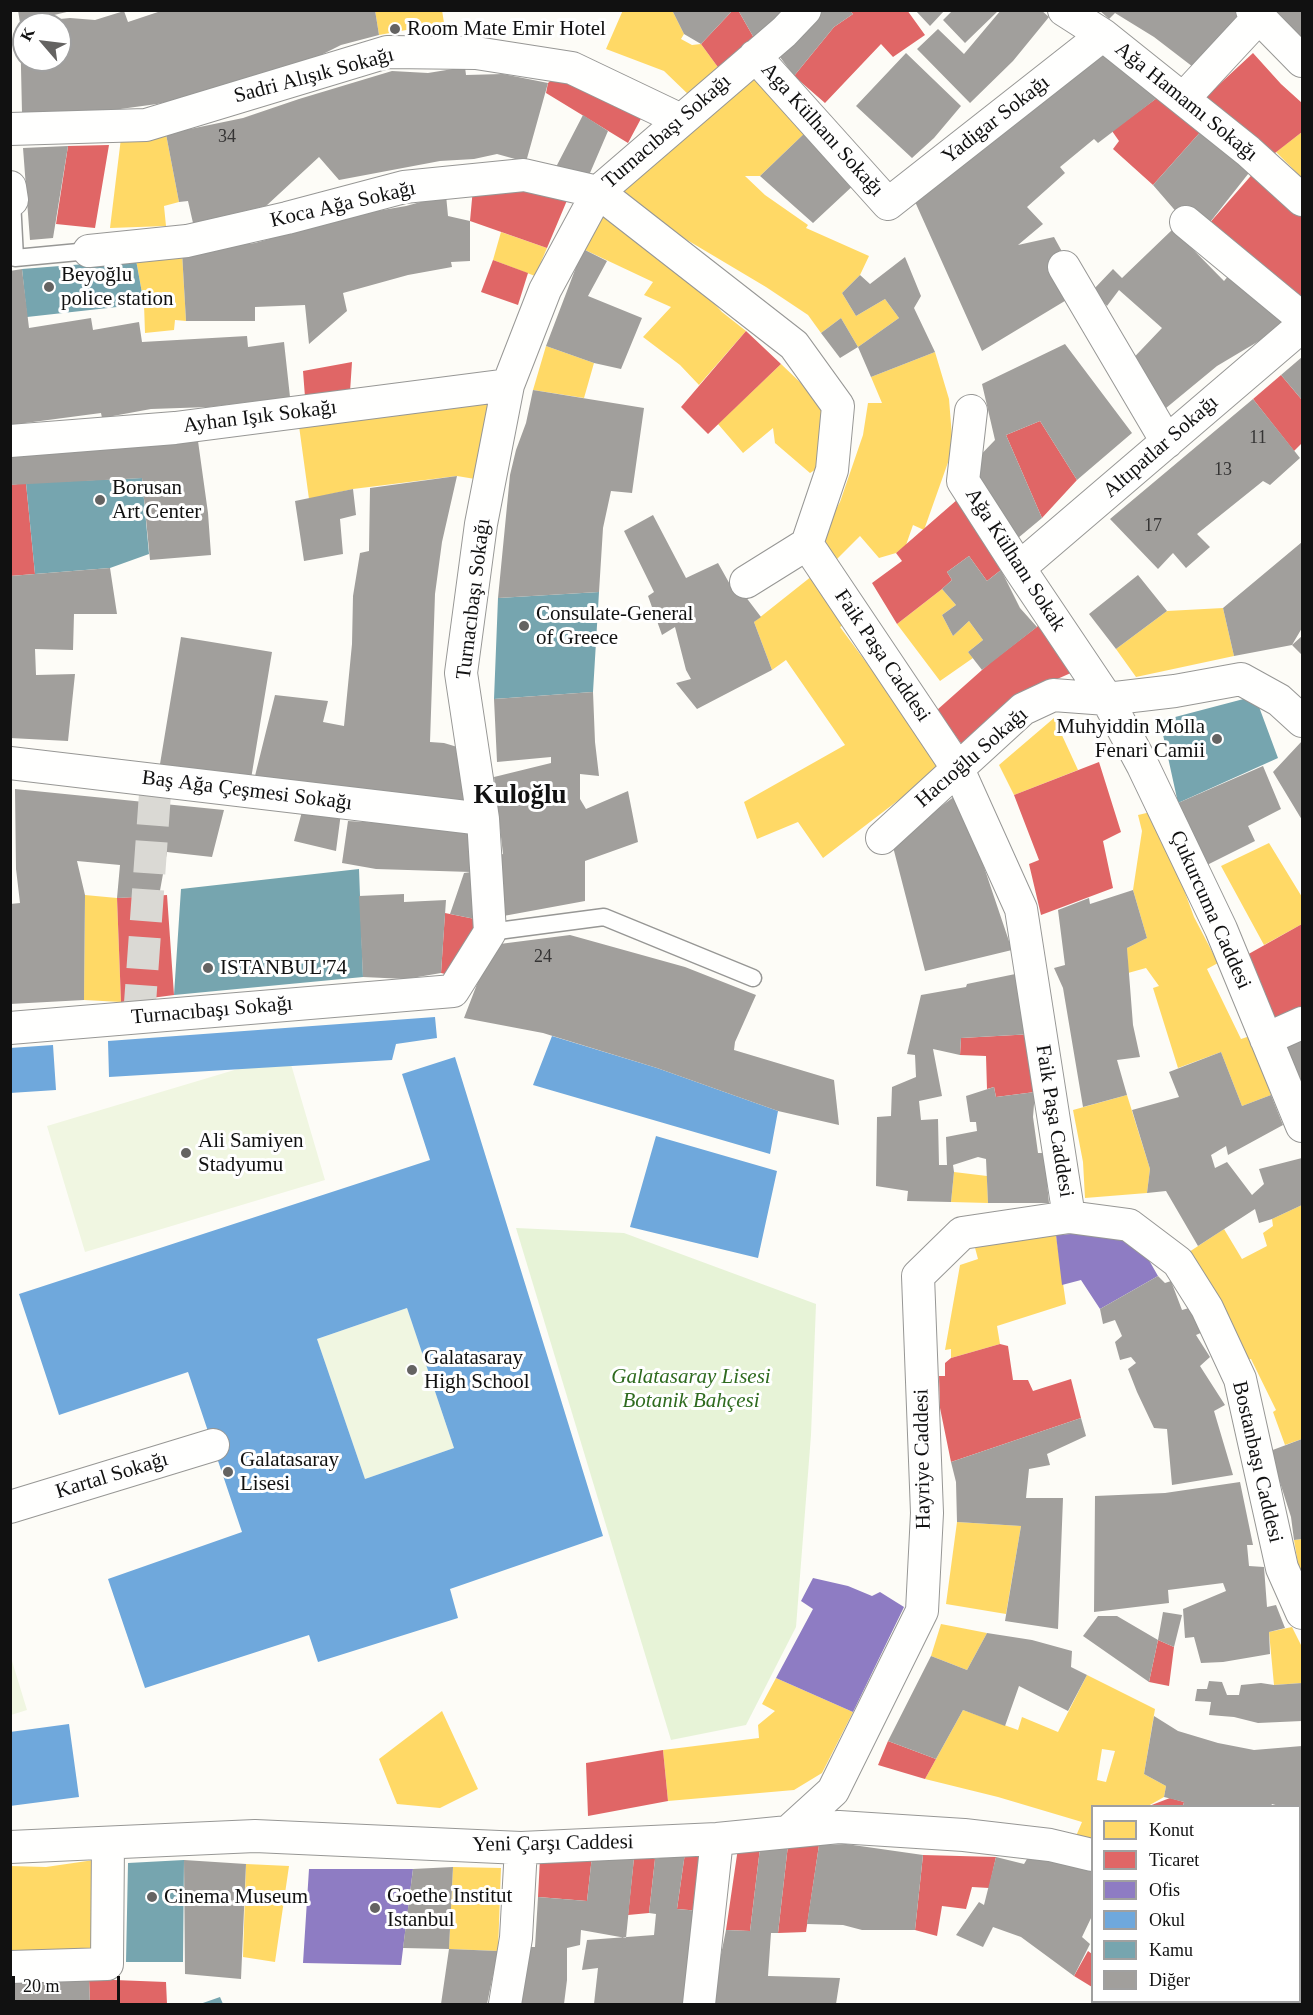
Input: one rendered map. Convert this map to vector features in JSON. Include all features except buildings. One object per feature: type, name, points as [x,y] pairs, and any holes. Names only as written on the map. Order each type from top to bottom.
[{"type":"street","name":"Turnacıbaşı Sokağı","points":[[10,1028],[453,991],[490,932],[483,819],[461,673],[481,524],[508,385],[545,290],[598,192],[805,10]]},
{"type":"street","name":"Ağa Hamamı Sokağı","points":[[1064,10],[1103,35],[1248,151],[1302,200]]},
{"type":"street","points":[[1183,99],[1256,14],[1302,61]]},
{"type":"street","name":"Yadigar Sokağı","points":[[888,204],[1103,35]]},
{"type":"street","name":"Sadri Alışık Sokağı","points":[[10,129],[146,125],[387,52],[476,53],[572,68],[681,120]]},
{"type":"street","name":"Aga Külhanı Sokağı","points":[[755,56],[888,204]]},
{"type":"street","name":"Koca Ağa Sokağı","points":[[88,251],[187,241],[287,218],[404,187],[524,175],[598,192]]},
{"type":"street","points":[[598,192],[794,345],[838,406],[832,470],[807,544],[746,582]]},
{"type":"street","points":[[1186,222],[1302,318]]},
{"type":"street","points":[[1064,267],[1167,442]]},
{"type":"street","name":"Altıpatlar Sokağı","points":[[1019,568],[1302,326]]},
{"type":"street","name":"Ayhan Işık Sokağı","points":[[10,441],[175,428],[508,385]]},
{"type":"street","name":"Ağa Külhanı Sokak","points":[[971,411],[963,481],[1107,699]]},
{"type":"street","name":"Faik Paşa Caddesi","points":[[807,544],[958,769],[1021,909],[1070,1217]]},
{"type":"street","name":"Hacıoğlu Sokağı","points":[[882,838],[1023,709],[1053,695],[1107,699],[1175,691],[1241,679],[1279,700],[1302,721]]},
{"type":"street","name":"Çukurcuma Caddesi","points":[[1107,699],[1143,766],[1221,929],[1302,1126]]},
{"type":"street","name":"Baş Ağa Çeşmesi Sokağı","points":[[10,763],[483,819]]},
{"type":"street","points":[[1266,1039],[1302,1023]]},
{"type":"street","name":"Bostanbaşı Caddesi","points":[[1070,1217],[1129,1225],[1178,1262],[1207,1308],[1240,1378],[1282,1568],[1302,1613]]},
{"type":"street","name":"Hayriye Caddesi","points":[[789,1831],[833,1791],[922,1611],[927,1513],[918,1276],[962,1233],[1070,1217]]},
{"type":"street","name":"Kartal Sokağı","points":[[10,1507],[213,1445]]},
{"type":"street","points":[[833,1791],[839,1827]]},
{"type":"street","name":"Yeni Çarşı Caddesi","points":[[10,1847],[255,1836],[522,1848],[717,1839],[839,1827],[964,1835],[1050,1845],[1091,1855]]},
{"type":"street","points":[[699,2004],[717,1839]]},
{"type":"street","points":[[10,1967],[107,1964],[108,1843]]},
{"type":"street","points":[[505,2004],[516,1938],[522,1848]]},
{"type":"lane","points":[[11,193],[15,258],[88,251]]},
{"type":"lane","points":[[490,932],[603,917],[753,978]]},
{"type":"green space","name":"Ali Samiyen Stadyumu","points":[[288,1054],[325,1180],[85,1252],[47,1126]]},
{"type":"green space","name":"Galatasaray Lisesi Botanik Bahçesi","points":[[516,1228],[624,1233],[816,1304],[811,1435],[796,1627],[746,1725],[671,1740]]},
{"type":"green space","points":[[407,1308],[454,1448],[365,1479],[317,1339]]},
{"type":"green space","points":[[12,1661],[27,1710],[11,1715],[10,1662]]},
{"type":"tunnel","points":[[139,1017],[156,780]]},
{"type":"place","name":"Room Mate Emir Hotel","points":[[395,29]]},
{"type":"place","name":"Beyoğlu police station","points":[[49,287]]},
{"type":"place","name":"Borusan Art Center","points":[[100,500]]},
{"type":"place","name":"Consulate-General of Greece","points":[[524,626]]},
{"type":"place","name":"Muhyiddin Molla Fenari Camii","points":[[1217,739]]},
{"type":"place","name":"ISTANBUL'74","points":[[208,968]]},
{"type":"place","name":"Ali Samiyen Stadyumu","points":[[186,1153]]},
{"type":"place","name":"Galatasaray High School","points":[[412,1370]]},
{"type":"place","name":"Galatasaray Lisesi","points":[[228,1472]]},
{"type":"place","name":"Cinema Museum","points":[[152,1897]]},
{"type":"place","name":"Goethe Institut Istanbul","points":[[375,1908]]},
{"type":"district","name":"Kuloğlu","points":[[520,796]]}]
